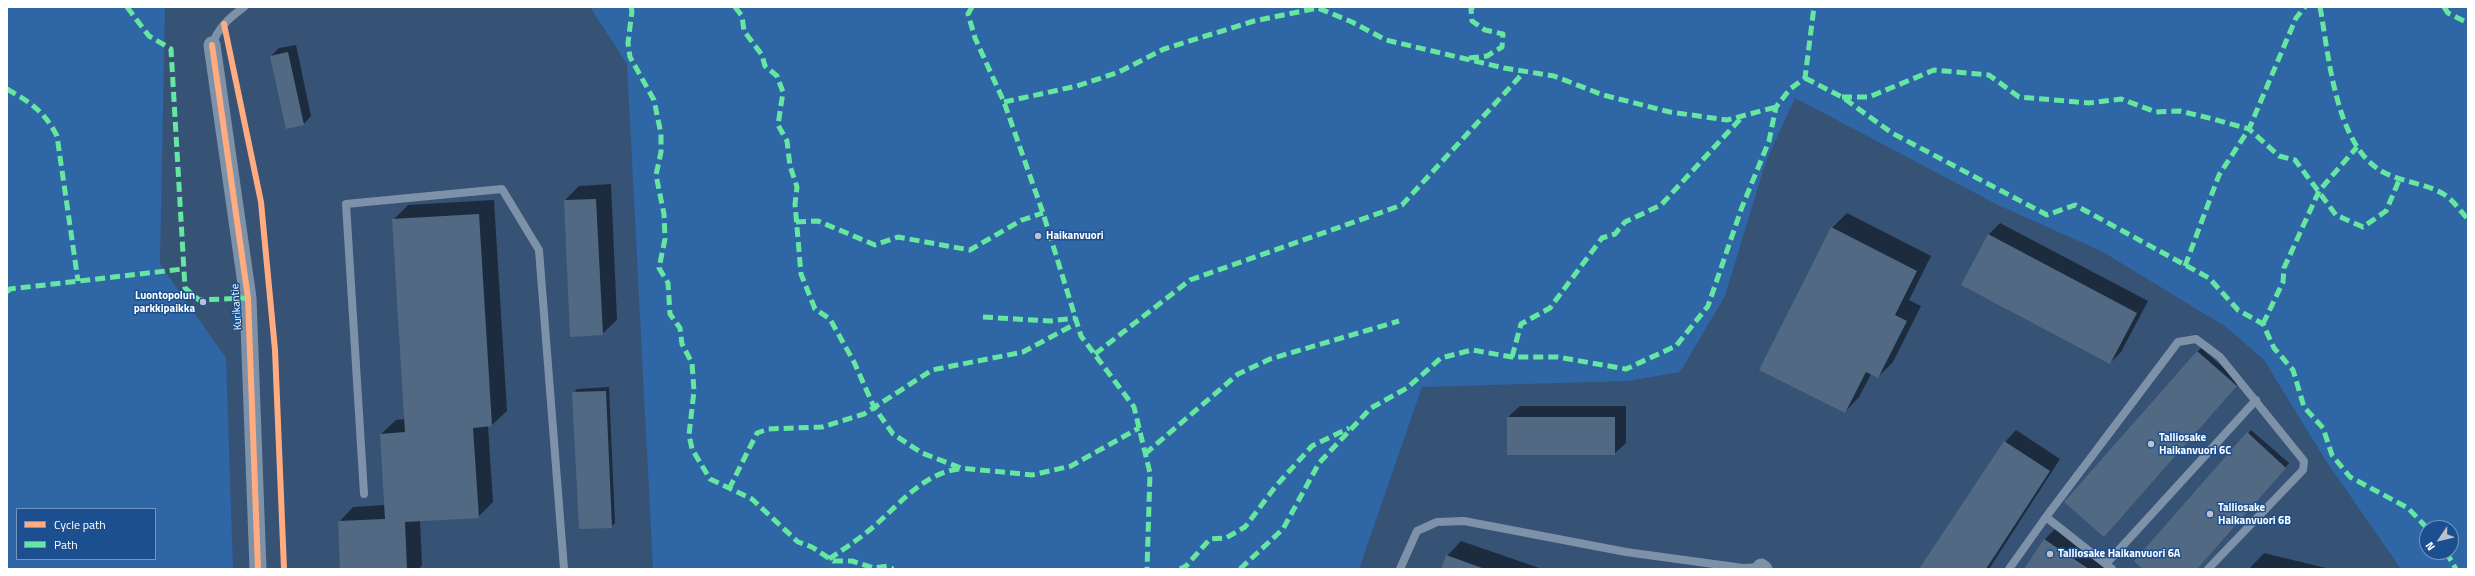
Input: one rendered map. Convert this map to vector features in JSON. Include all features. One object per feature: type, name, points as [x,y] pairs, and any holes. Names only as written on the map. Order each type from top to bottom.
[{"type":"street","name":"Kurikantie","points":[[212,46],[248,298],[258,569]]},
{"type":"lane","points":[[212,46],[216,34],[234,11],[244,7]]},
{"type":"lane","points":[[364,494],[346,204],[502,189],[539,250],[564,569]]},
{"type":"lane","points":[[2009,569],[2046,517],[2178,342],[2196,339],[2220,357],[2304,461],[2303,470],[2208,569]]},
{"type":"lane","points":[[2046,517],[2109,567],[2256,400]]},
{"type":"lane","points":[[1400,569],[1417,531],[1437,522],[1464,521],[1626,552],[1743,568],[1762,568]]},
{"type":"shaded area","points":[[7,7],[165,7],[160,264],[226,358],[233,569],[7,569]]},
{"type":"shaded area","points":[[590,7],[2468,7],[2468,569],[2401,569],[2326,461],[2264,360],[2226,327],[2103,252],[1998,205],[1795,98],[1766,161],[1725,296],[1680,372],[1629,381],[1422,387],[1359,569],[653,569],[627,64]]},
{"type":"building","points":[[288,52],[304,125],[286,129],[270,56]]},
{"type":"building","points":[[596,199],[603,335],[570,337],[564,200]]},
{"type":"building","points":[[479,214],[492,426],[473,428],[479,518],[405,522],[407,569],[340,569],[338,521],[385,519],[380,434],[405,432],[392,219]]},
{"type":"building","points":[[1831,227],[1917,271],[1895,315],[1907,321],[1878,378],[1866,372],[1845,413],[1759,370]]},
{"type":"building","points":[[1988,234],[2137,313],[2110,364],[1961,285]]},
{"type":"building","name":"Talliosake Haikanvuori 6C","points":[[2197,351],[2237,386],[2104,537],[2064,502]]},
{"type":"building","points":[[606,391],[612,528],[579,529],[572,392]]},
{"type":"building","points":[[1507,417],[1615,417],[1615,455],[1507,455]]},
{"type":"building","name":"Talliosake Haikanvuori 6B","points":[[2247,432],[2286,468],[2197,569],[2143,569],[2134,561]]},
{"type":"building","points":[[2004,441],[2050,471],[1986,569],[1919,569]]},
{"type":"building","name":"Talliosake Haikanvuori 6A","points":[[2044,539],[2089,569],[2024,569]]},
{"type":"building","points":[[1446,555],[1485,569],[1441,569]]},
{"type":"marked path","points":[[127,7],[149,36],[171,49],[185,288],[199,300],[248,298]]},
{"type":"marked path","points":[[631,7],[632,11],[628,43],[630,57],[654,100],[661,134],[661,152],[656,175],[664,214],[665,239],[659,268],[668,283],[670,314],[680,328],[682,344],[692,363],[694,391],[689,435],[692,449],[710,479],[752,499],[798,542],[812,547],[833,561],[852,561],[874,568],[888,566],[893,569]]},
{"type":"marked path","points":[[735,7],[742,16],[744,31],[762,55],[765,66],[777,76],[783,92],[778,125],[787,141],[790,166],[797,187],[795,204],[801,274],[815,309],[830,319],[854,362],[874,407],[893,434],[922,453],[961,468],[1032,475],[1071,466],[1139,428]]},
{"type":"marked path","points":[[972,7],[968,14],[975,38],[1004,102],[1043,213],[1081,336],[1134,407],[1150,473],[1147,569]]},
{"type":"marked path","points":[[1469,58],[1487,56],[1502,47],[1503,34],[1485,30],[1472,21],[1471,9],[1473,7]]},
{"type":"marked path","points":[[1240,569],[1283,529],[1319,463],[1371,408],[1407,388],[1441,358],[1472,350],[1512,357],[1557,357],[1626,369],[1676,346],[1708,306],[1742,207],[1769,141],[1776,107],[1790,89],[1805,78],[1814,7]]},
{"type":"marked path","points":[[2185,266],[2219,175],[2249,129],[2296,18],[2305,7]]},
{"type":"marked path","points":[[2320,7],[2331,73],[2337,98],[2344,121],[2354,142],[2367,159],[2383,172],[2438,191],[2451,200],[2468,219]]},
{"type":"marked path","points":[[2444,7],[2448,13],[2468,23]]},
{"type":"marked path","points":[[1004,102],[1077,86],[1119,72],[1164,49],[1254,21],[1318,8],[1352,22],[1386,40],[1504,68],[1554,76],[1603,95],[1670,112],[1727,120],[1776,107]]},
{"type":"marked path","points":[[1842,97],[1869,97],[1934,70],[1989,75],[2019,97],[2089,103],[2121,99],[2156,112],[2180,111],[2213,119],[2249,129],[2279,156],[2295,160],[2336,215],[2363,227],[2386,211],[2400,178]]},
{"type":"marked path","points":[[1095,354],[1190,280],[1402,205],[1525,71]]},
{"type":"marked path","points":[[1805,78],[1842,97],[1892,133],[2047,215],[2075,205],[2209,278],[2238,310],[2263,324],[2274,348],[2293,370],[2304,407],[2323,428],[2332,455],[2350,477],[2408,508],[2419,520]]},
{"type":"marked path","points":[[7,89],[36,108],[47,120],[57,136],[78,281]]},
{"type":"marked path","points":[[1512,357],[1521,324],[1550,308],[1602,238],[1615,234],[1625,222],[1661,205],[1743,116]]},
{"type":"marked path","points":[[2263,324],[2283,282],[2284,268],[2319,191],[2357,147]]},
{"type":"marked path","points":[[796,222],[818,221],[875,245],[898,237],[970,250],[1022,220],[1043,213]]},
{"type":"marked path","points":[[7,292],[10,289],[183,269]]},
{"type":"marked path","points":[[983,317],[1050,321],[1076,318]]},
{"type":"marked path","points":[[1145,454],[1238,374],[1270,359],[1399,321]]},
{"type":"marked path","points":[[729,489],[757,433],[768,429],[822,427],[864,414],[932,370],[1023,352],[1077,323]]},
{"type":"marked path","points":[[1180,569],[1186,566],[1210,539],[1226,538],[1245,527],[1275,487],[1312,446],[1349,428]]},
{"type":"marked path","points":[[829,559],[869,531],[916,488],[926,481],[947,471],[959,469]]},
{"type":"marked path","points":[[2451,560],[2456,569]]},
{"type":"cycle path","points":[[224,24],[261,202],[275,350],[284,569]]},
{"type":"cycle path","points":[[212,45],[248,298],[258,569]]},
{"type":"place","name":"Haikanvuori","points":[[1038,236]]},
{"type":"place","name":"Luontopolun parkkipaikka","points":[[203,302]]},
{"type":"place","name":"Talliosake Haikanvuori 6C","points":[[2151,444]]},
{"type":"place","name":"Talliosake Haikanvuori 6B","points":[[2210,514]]},
{"type":"place","name":"Talliosake Haikanvuori 6A","points":[[2050,554]]}]
